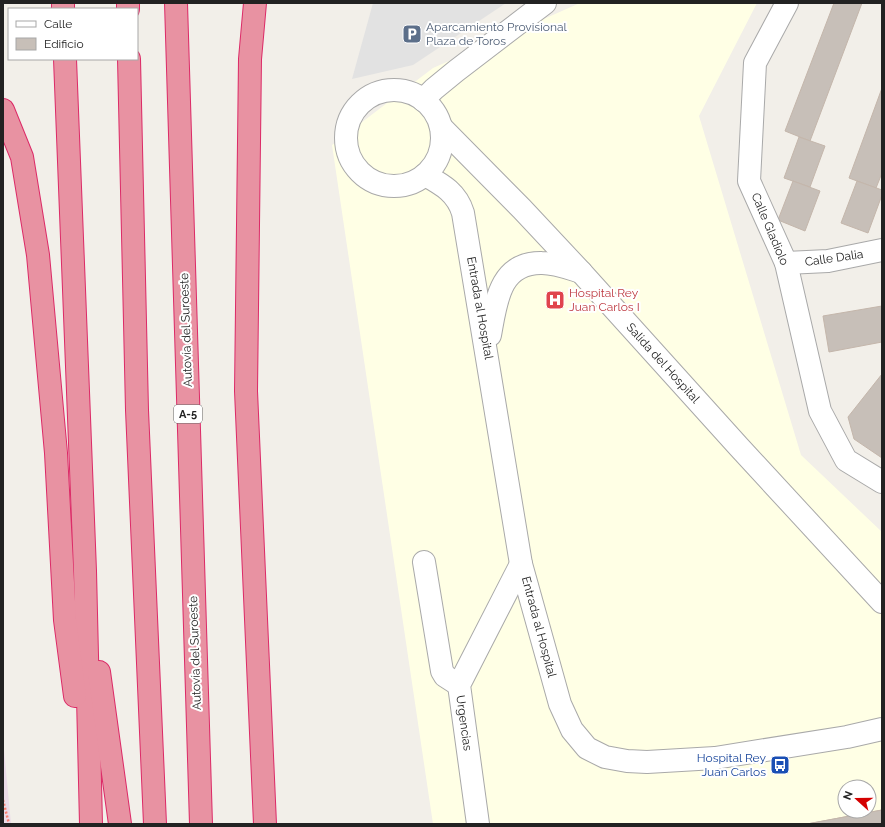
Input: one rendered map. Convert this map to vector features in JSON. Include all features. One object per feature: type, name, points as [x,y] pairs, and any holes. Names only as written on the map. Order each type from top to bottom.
[{"type":"highway","name":"Autovía del Suroeste","points":[[176,3],[201,824]]},
{"type":"highway","points":[[255,3],[250,59],[246,390],[265,824]]},
{"type":"highway","points":[[65,60],[84,571],[91,824]]},
{"type":"highway","points":[[129,60],[138,410],[155,824]]},
{"type":"highway","points":[[3,110],[22,157],[38,255],[56,453],[65,620],[90,800]]},
{"type":"highway","points":[[84,571],[120,824]]},
{"type":"street","points":[[423,100],[456,71],[545,3]]},
{"type":"street","name":"Calle Gladiolo","points":[[787,3],[755,63],[749,181],[786,263],[820,411],[846,460],[882,482]]},
{"type":"street","points":[[390,90],[411,93],[423,100],[434,112],[441,127],[442,136],[440,153],[434,165],[426,174],[414,182],[401,186],[392,186],[374,182],[360,172],[354,165],[347,148],[346,140],[349,122],[353,114],[365,100],[372,95],[390,90]]},
{"type":"street","name":"Salida del Hospital","points":[[441,127],[522,209],[581,272],[882,602]]},
{"type":"street","name":"Entrada al Hospital","points":[[426,174],[442,185],[460,202],[463,213],[487,350],[521,564],[560,704],[572,730],[587,748],[605,758],[647,762],[715,758],[847,737],[882,729]]},
{"type":"street","name":"Calle Dalia","points":[[786,263],[828,261],[882,250]]},
{"type":"street","points":[[487,350],[497,300],[505,279],[512,273],[520,267],[541,263],[555,264],[581,272]]},
{"type":"street","points":[[424,562],[442,671],[445,676],[459,685]]},
{"type":"street","name":"Urgencias","points":[[478,824],[459,685],[521,564]]},
{"type":"path","points":[[3,800],[9,824]]},
{"type":"shaded area","name":"Aparcamiento Provisional Plaza de Toros","points":[[373,3],[506,3],[413,65],[352,79]]},
{"type":"shaded area","name":"Hospital Rey Juan Carlos I","points":[[580,3],[757,3],[699,116],[801,455],[882,532],[882,824],[433,824],[332,145],[433,68]]},
{"type":"shaded area","points":[[3,739],[11,824],[3,824]]},
{"type":"building","points":[[834,3],[862,3],[810,141],[785,131]]},
{"type":"building","points":[[882,88],[882,173],[876,188],[849,178]]},
{"type":"building","points":[[799,137],[825,146],[810,187],[784,178]]},
{"type":"building","points":[[793,181],[820,191],[805,231],[778,220]]},
{"type":"building","points":[[857,181],[882,190],[882,195],[868,233],[841,223]]},
{"type":"building","points":[[882,306],[882,342],[829,352],[823,316]]},
{"type":"building","points":[[882,374],[882,458],[854,439],[848,417]]},
{"type":"building","points":[[882,810],[882,824],[807,824],[837,818],[877,819],[877,811]]},
{"type":"building","points":[[882,810],[882,824],[807,824],[837,818],[877,819],[877,811]]},
{"type":"place","name":"Aparcamiento Provisional Plaza de Toros","points":[[412,34]]},
{"type":"place","name":"Hospital Rey Juan Carlos I","points":[[555,300]]},
{"type":"place","name":"Hospital Rey Juan Carlos","points":[[780,765]]}]
